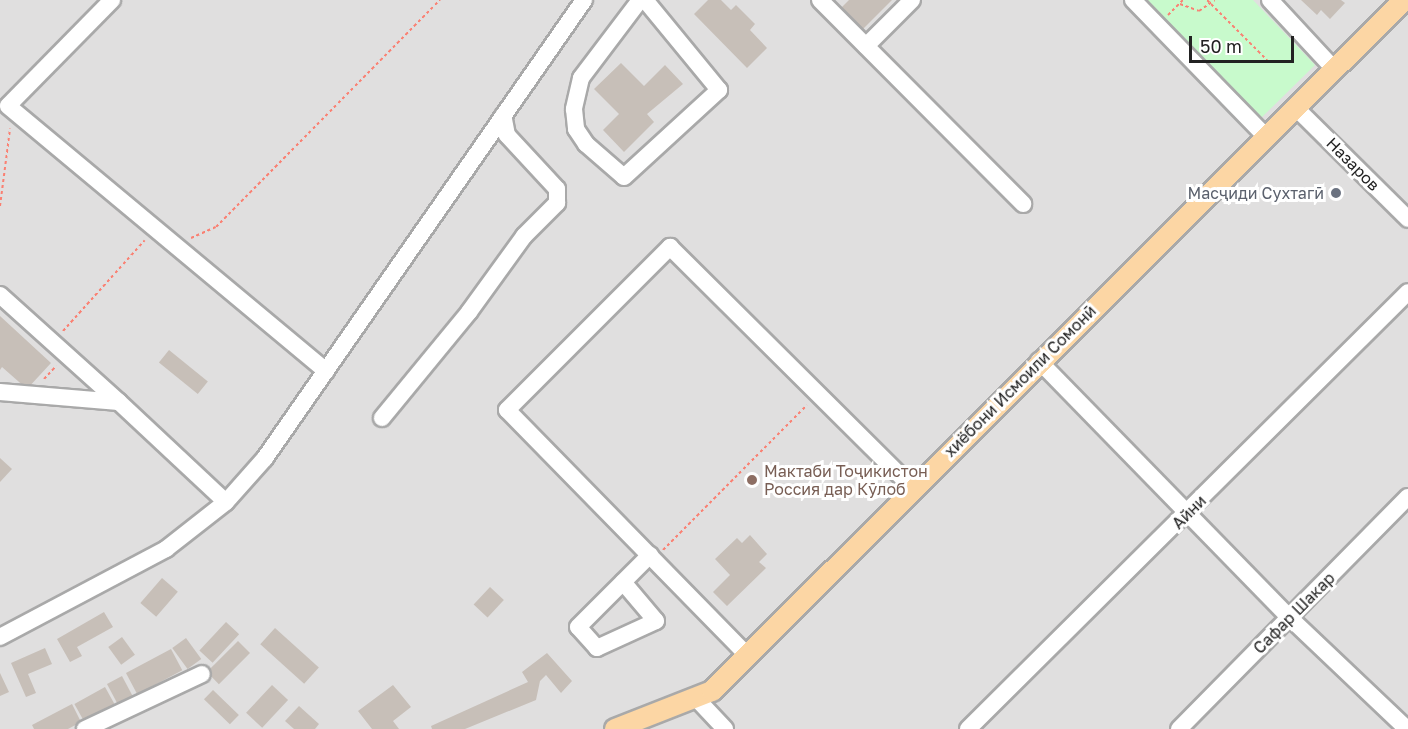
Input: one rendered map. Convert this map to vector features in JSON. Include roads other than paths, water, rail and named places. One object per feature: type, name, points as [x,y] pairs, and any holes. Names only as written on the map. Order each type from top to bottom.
[{"type":"main road","name":"хиёбони Исмоили Сомонӣ","points":[[615,729],[712,691],[1039,361],[1297,109],[1404,0]]},
{"type":"street","points":[[112,0],[7,110],[175,245],[326,371]]},
{"type":"street","points":[[0,638],[166,549],[226,502],[265,458],[584,0]]},
{"type":"street","points":[[640,0],[581,78],[574,109],[576,129],[586,144],[624,177],[719,90],[645,0]]},
{"type":"street","points":[[820,0],[1023,204]]},
{"type":"street","points":[[866,46],[912,0]]},
{"type":"street","points":[[1133,0],[1267,138]]},
{"type":"street","points":[[1269,0],[1335,70]]},
{"type":"street","name":"Назаров","points":[[1297,109],[1408,219]]},
{"type":"street","points":[[382,418],[469,312],[524,236],[557,203],[556,189],[507,135],[503,115]]},
{"type":"street","points":[[747,655],[507,410],[670,248],[913,488]]},
{"type":"street","name":"Айни","points":[[968,729],[1408,292]]},
{"type":"street","points":[[0,295],[226,502]]},
{"type":"street","points":[[1039,361],[1290,618],[1403,725]]},
{"type":"street","points":[[0,392],[119,402]]},
{"type":"street","name":"Сафар Шакар","points":[[1179,729],[1408,497]]},
{"type":"street","points":[[623,582],[652,558]]},
{"type":"street","points":[[85,729],[202,674]]},
{"type":"street","points":[[695,697],[725,729]]},
{"type":"place","name":"Масҷиди Сухтагӣ","points":[[1336,193]]},
{"type":"place","name":"Мактаби Тоҷикистон Россия дар Кӯлоб","points":[[752,480]]}]
